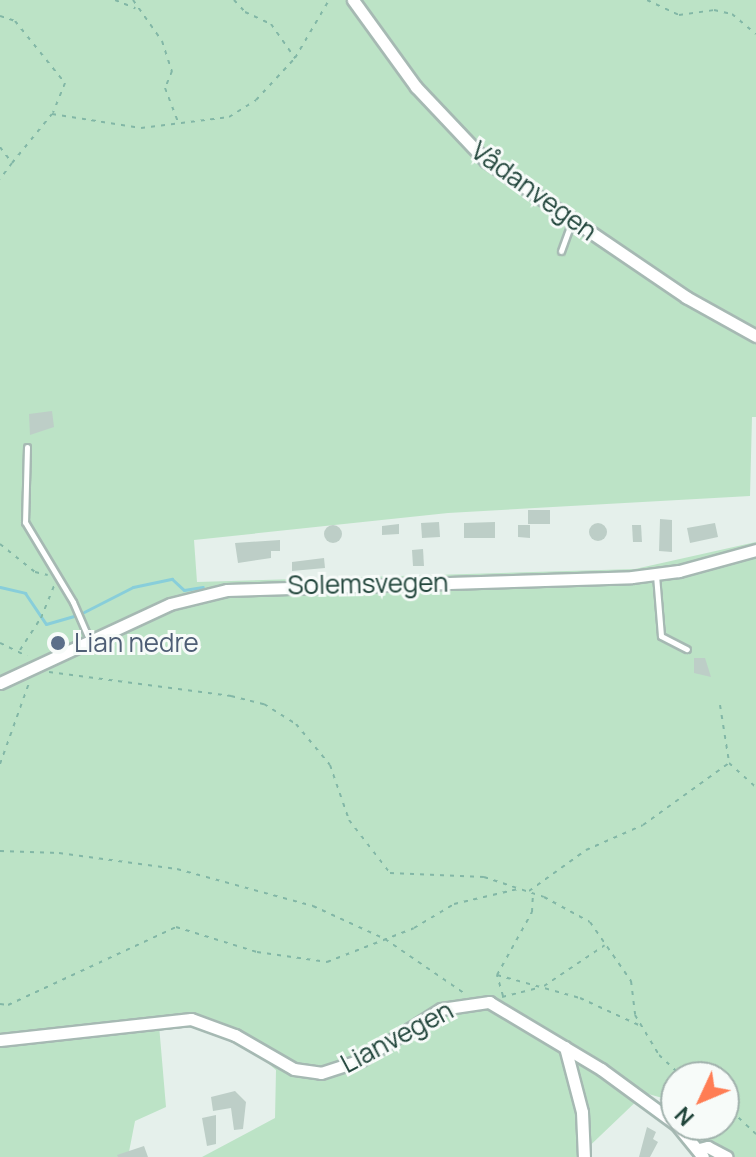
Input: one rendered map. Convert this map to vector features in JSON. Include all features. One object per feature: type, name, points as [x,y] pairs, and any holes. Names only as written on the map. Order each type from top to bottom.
[{"type":"street","name":"Vådanvegen","points":[[353,0],[403,70],[468,144],[572,221],[686,297],[756,336]]},
{"type":"street","name":"Solemsvegen","points":[[0,683],[170,604],[253,586],[656,574],[756,550]]},
{"type":"street","name":"Lianvegen","points":[[0,1040],[191,1019],[235,1035],[294,1069],[321,1073],[354,1064],[441,1009],[474,1001],[500,1000],[660,1114]]},
{"type":"street","points":[[565,1047],[582,1112],[584,1157]]},
{"type":"street","points":[[701,1153],[708,1147],[727,1157]]},
{"type":"lane","points":[[561,251],[572,221]]},
{"type":"lane","points":[[27,447],[25,522],[58,577],[89,640]]},
{"type":"lane","points":[[656,574],[661,636],[687,649]]},
{"type":"path","points":[[115,0],[136,9]]},
{"type":"path","points":[[133,0],[136,9],[162,41],[172,71],[165,88],[180,125]]},
{"type":"path","points":[[234,0],[245,12],[271,24],[295,58]]},
{"type":"path","points":[[52,114],[141,128],[229,117],[256,100],[295,58],[329,0]]},
{"type":"path","points":[[647,0],[679,15],[714,10],[732,14],[756,34]]},
{"type":"path","points":[[0,16],[15,21],[65,83],[52,114],[0,179]]},
{"type":"path","points":[[0,147],[12,163]]},
{"type":"path","points":[[0,544],[35,572],[58,577],[41,618],[19,651]]},
{"type":"path","points":[[0,643],[68,678],[97,677],[264,704],[315,741],[330,765],[349,820],[390,873],[484,877],[531,892],[590,922],[631,981],[635,1015],[667,1061]]},
{"type":"path","points":[[0,764],[22,694],[40,665]]},
{"type":"path","points":[[720,705],[729,763],[756,787]]},
{"type":"path","points":[[531,892],[586,850],[643,825],[729,763]]},
{"type":"path","points":[[0,851],[59,853],[177,869],[313,906],[385,939],[474,1001]]},
{"type":"path","points":[[0,1004],[8,1005],[176,927],[257,952],[327,962],[385,939],[454,904],[518,888]]},
{"type":"path","points":[[531,892],[532,912],[497,975],[500,1000],[542,987],[606,944]]},
{"type":"path","points":[[497,975],[616,1012],[642,1027]]},
{"type":"path","points":[[740,1115],[756,1134]]},
{"type":"green space","points":[[0,0],[756,0],[756,417],[752,417],[750,496],[448,513],[194,540],[197,582],[635,569],[756,542],[756,1157],[692,1157],[702,1141],[740,1141],[740,1061],[660,1061],[660,1097],[645,1093],[578,1157],[202,1157],[275,1118],[276,1070],[244,1043],[192,1023],[159,1025],[166,1107],[135,1121],[128,1157],[0,1157]]},
{"type":"building","points":[[52,411],[54,427],[30,435],[29,414]]},
{"type":"building","points":[[528,510],[550,510],[550,524],[528,524]]},
{"type":"building","points":[[660,519],[672,520],[672,552],[659,551]]},
{"type":"building","points":[[439,522],[440,537],[422,538],[421,523]]},
{"type":"building","points":[[495,522],[495,538],[464,538],[464,523]]},
{"type":"building","points":[[598,523],[607,532],[598,541],[589,532]]},
{"type":"building","points":[[715,523],[718,537],[690,543],[687,528]]},
{"type":"building","points":[[399,524],[399,534],[382,535],[382,526]]},
{"type":"building","points":[[333,525],[342,534],[333,543],[324,534]]},
{"type":"building","points":[[518,525],[530,525],[530,538],[518,537]]},
{"type":"building","points":[[632,525],[641,525],[642,542],[633,542]]},
{"type":"building","points":[[280,540],[280,551],[271,551],[271,558],[238,563],[235,543]]},
{"type":"building","points":[[423,549],[424,566],[413,566],[412,550]]},
{"type":"building","points":[[324,558],[325,568],[292,571],[292,562]]},
{"type":"building","points":[[694,658],[705,658],[711,677],[694,673]]},
{"type":"building","points":[[235,1091],[246,1102],[243,1129],[234,1130],[231,1108],[213,1111],[211,1097]]},
{"type":"building","points":[[216,1115],[216,1144],[207,1146],[202,1118]]},
{"type":"building","points":[[647,1127],[656,1132],[653,1139],[658,1142],[650,1157],[639,1157]]},
{"type":"building","points":[[144,1146],[148,1157],[117,1155]]},
{"type":"waterway","points":[[84,612],[133,587],[172,579],[184,590],[203,587]]},
{"type":"waterway","points":[[0,587],[25,593],[46,624],[74,616]]},
{"type":"place","name":"Lian nedre","points":[[58,643]]}]
